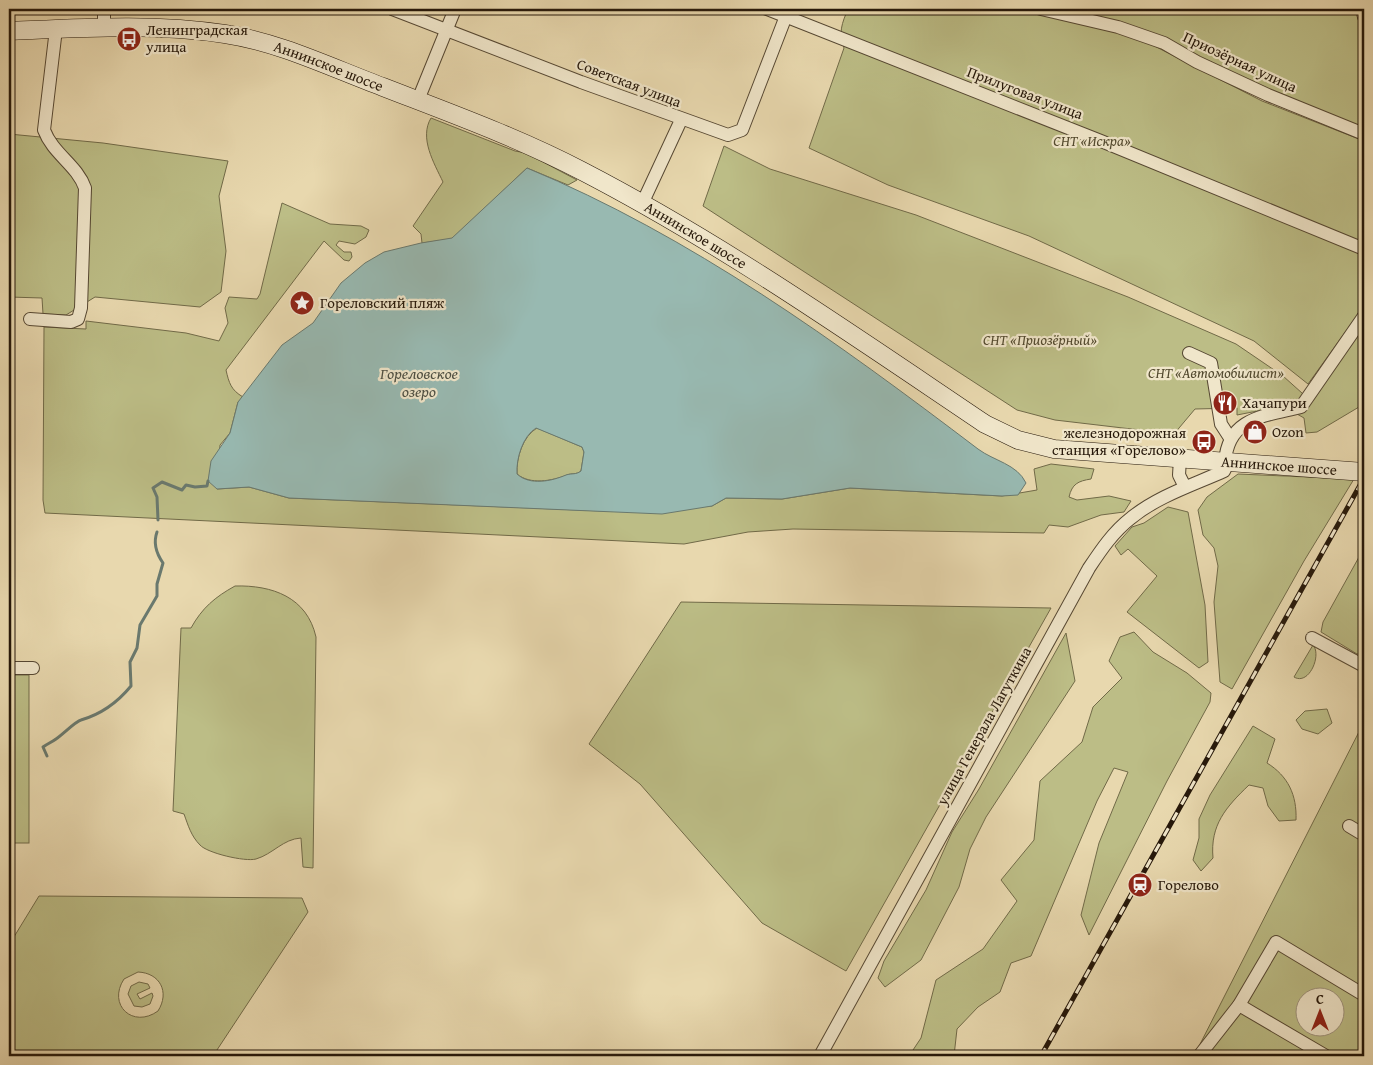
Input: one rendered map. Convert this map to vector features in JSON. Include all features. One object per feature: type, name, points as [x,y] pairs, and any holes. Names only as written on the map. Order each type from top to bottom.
[{"type":"main road","name":"Аннинское шоссе","points":[[9,31],[104,28],[193,30],[227,34],[270,45],[418,100],[500,133],[573,167],[712,244],[985,424],[1018,440],[1054,449],[1364,472]]},
{"type":"street","points":[[104,9],[104,28]]},
{"type":"street","name":"Советская улица","points":[[392,9],[681,120],[728,135],[742,130],[786,16]]},
{"type":"street","points":[[418,100],[455,9]]},
{"type":"street","name":"Прилуговая улица","points":[[767,9],[1101,141],[1364,249]]},
{"type":"street","name":"Приозёрная улица","points":[[1041,9],[1118,27],[1164,43],[1197,62],[1268,95],[1364,134]]},
{"type":"street","points":[[1362,9],[1364,17]]},
{"type":"street","points":[[30,319],[71,322],[78,319],[81,308],[86,188],[81,177],[48,142],[44,130],[56,29]]},
{"type":"street","points":[[642,204],[681,120]]},
{"type":"street","points":[[1227,462],[1226,448],[1230,438],[1238,429],[1254,419],[1301,407],[1364,316]]},
{"type":"street","points":[[1189,353],[1211,363],[1221,424],[1230,438]]},
{"type":"street","points":[[1180,459],[1179,475],[1185,486]]},
{"type":"street","name":"улица Генерала Лагуткина","points":[[820,1056],[1089,568],[1107,541],[1132,517],[1185,486],[1224,471],[1227,462]]},
{"type":"street","points":[[1312,638],[1364,666]]},
{"type":"street","points":[[9,668],[33,668]]},
{"type":"street","points":[[1349,826],[1364,835]]},
{"type":"street","points":[[1199,1056],[1239,1005],[1276,942],[1364,995]]},
{"type":"street","points":[[1239,1005],[1326,1056]]},
{"type":"green space","name":"СНТ «Искра»","points":[[848,9],[1021,9],[1129,33],[1262,101],[1364,141],[1364,306],[1308,384],[1254,341],[1029,236],[888,185],[809,148],[844,48],[841,28]]},
{"type":"green space","points":[[1041,9],[1364,9],[1364,134],[1164,43]]},
{"type":"green space","points":[[431,118],[515,151],[526,153],[577,180],[568,185],[527,168],[452,239],[422,243],[421,234],[413,226],[443,182],[432,159],[427,142],[428,126]]},
{"type":"green space","points":[[9,134],[103,143],[228,161],[219,196],[226,251],[221,292],[200,307],[95,297],[66,315],[43,314],[42,298],[9,297]]},
{"type":"green space","name":"СНТ «Приозёрный»","points":[[724,146],[770,169],[916,215],[1128,297],[1236,344],[1283,376],[1312,402],[1364,324],[1364,404],[1317,432],[1306,433],[1304,418],[1283,406],[1237,415],[1237,408],[1195,409],[1174,434],[1055,420],[1017,410],[703,206]]},
{"type":"green space","points":[[282,203],[330,224],[361,226],[369,230],[366,237],[355,244],[339,241],[336,245],[344,252],[351,252],[352,257],[349,261],[344,260],[324,241],[226,370],[231,386],[243,397],[238,402],[230,433],[220,445],[217,489],[249,487],[289,498],[603,511],[712,506],[726,498],[782,499],[850,488],[1002,496],[1037,490],[1034,469],[1051,464],[1094,469],[1091,479],[1076,484],[1069,497],[1077,500],[1109,496],[1131,501],[1124,512],[1101,515],[1068,527],[1049,525],[1044,533],[793,529],[748,532],[684,544],[45,513],[43,500],[44,327],[86,329],[86,321],[186,333],[219,341],[228,323],[225,308],[229,297],[257,299],[260,294]]},
{"type":"green space","points":[[537,428],[582,447],[584,452],[581,471],[541,481],[528,480],[517,474],[521,448],[528,436]]},
{"type":"green space","points":[[1238,474],[1354,479],[1304,561],[1232,689],[1220,682],[1214,602],[1218,566],[1214,548],[1203,535],[1198,510],[1207,497]]},
{"type":"green space","points":[[1168,507],[1188,512],[1205,605],[1208,662],[1199,668],[1127,612],[1157,576],[1128,549],[1121,555],[1115,546],[1132,527],[1144,523]]},
{"type":"green space","points":[[1364,548],[1364,653],[1357,654],[1321,632],[1323,622]]},
{"type":"green space","points":[[235,586],[262,588],[286,596],[305,612],[316,637],[313,868],[303,867],[301,838],[289,841],[256,859],[235,858],[218,854],[200,845],[192,834],[184,814],[173,811],[181,628],[191,628],[210,604],[221,594]]},
{"type":"green space","points":[[681,602],[1051,608],[846,971],[762,923],[640,784],[589,744]]},
{"type":"green space","points":[[1134,632],[1153,652],[1187,673],[1211,693],[1210,702],[1167,781],[1089,935],[1081,915],[1099,843],[1128,772],[1114,768],[1097,801],[1031,956],[1011,963],[1000,992],[978,1007],[957,1029],[954,1056],[909,1056],[921,1038],[936,980],[983,949],[1017,901],[1001,880],[1034,840],[1040,781],[1082,742],[1093,707],[1122,678],[1109,661],[1120,637]]},
{"type":"green space","points":[[1066,633],[1075,681],[986,817],[970,849],[959,887],[921,960],[885,987],[878,978],[884,961],[926,890],[952,832],[979,789]]},
{"type":"green space","points":[[1313,645],[1316,655],[1312,668],[1305,677],[1299,679],[1294,677]]},
{"type":"green space","points":[[9,675],[29,675],[29,843],[9,843]]},
{"type":"green space","points":[[1327,709],[1332,723],[1318,734],[1302,729],[1296,720],[1305,711]]},
{"type":"green space","points":[[1364,722],[1364,1056],[1194,1056]]},
{"type":"green space","points":[[1253,726],[1275,739],[1267,763],[1281,774],[1290,787],[1295,802],[1296,820],[1279,821],[1268,806],[1263,788],[1249,785],[1233,801],[1221,817],[1214,836],[1213,858],[1201,871],[1193,860],[1199,838],[1199,819],[1210,795]]},
{"type":"green space","points":[[39,896],[302,898],[308,912],[213,1056],[9,1056],[9,945]],"holes":[[[138,972],[146,973],[161,985],[163,991],[161,1004],[158,1011],[149,1016],[132,1016],[125,1012],[121,1005],[119,998],[120,989],[124,979]]]},
{"type":"green space","points":[[139,982],[148,984],[150,988],[137,994],[140,999],[152,993],[153,996],[150,1004],[142,1007],[134,1006],[128,994],[131,986]]},
{"type":"water","name":"Гореловское озеро","points":[[527,168],[588,195],[647,226],[761,294],[817,331],[978,449],[1017,471],[1026,483],[1018,495],[1002,496],[850,488],[782,499],[726,498],[712,506],[662,514],[289,498],[249,487],[217,489],[208,481],[211,461],[230,433],[238,402],[282,345],[313,323],[341,283],[365,263],[384,252],[452,238]],"holes":[[[536,428],[582,447],[584,452],[581,471],[577,473],[541,481],[528,480],[517,474],[521,448],[527,436]]]},
{"type":"waterway","points":[[158,520],[157,497],[153,488],[162,482],[182,490],[186,485],[195,487],[207,486],[208,481]]},
{"type":"waterway","points":[[47,756],[43,747],[72,725],[96,715],[109,707],[131,686],[130,662],[137,648],[140,625],[157,596],[157,584],[163,563],[156,548],[157,532]]},
{"type":"railway","points":[[1041,1056],[1364,478]]},
{"type":"place","name":"Ленинградская улица","points":[[129,39]]},
{"type":"place","name":"Гореловский пляж","points":[[302,303]]},
{"type":"place","name":"Хачапури","points":[[1225,403]]},
{"type":"place","name":"Ozon","points":[[1255,432]]},
{"type":"place","name":"железнодорожная станция «Горелово»","points":[[1204,442]]},
{"type":"place","name":"Горелово","points":[[1140,885]]},
{"type":"park label","name":"СНТ «Автомобилист»","points":[[1216,373]]}]
